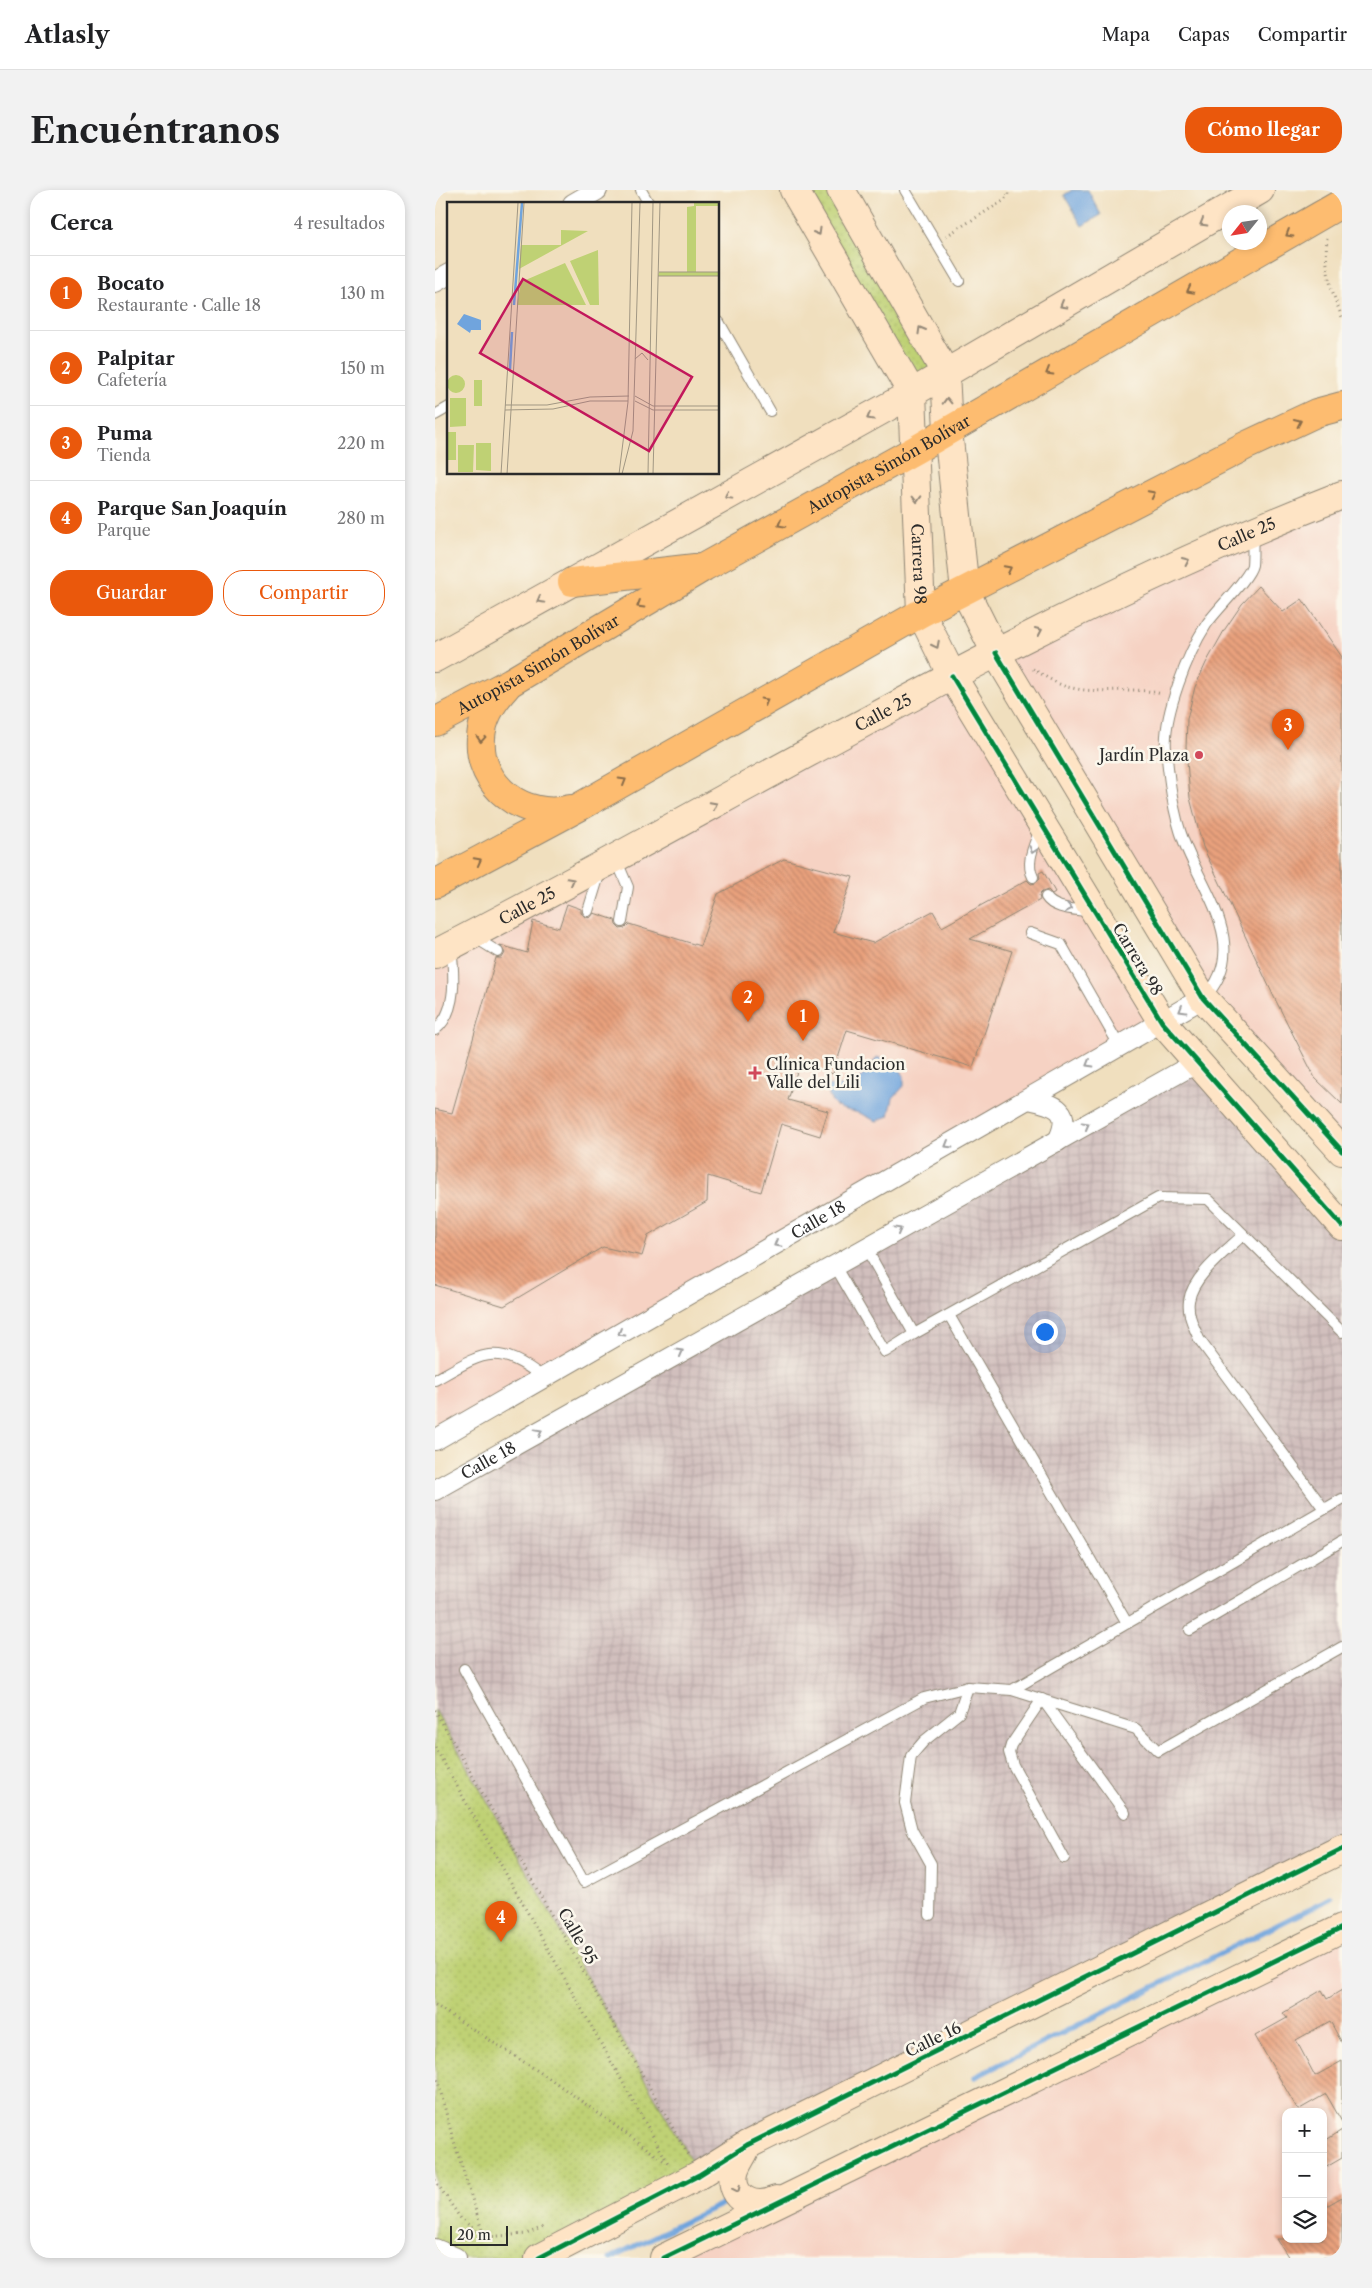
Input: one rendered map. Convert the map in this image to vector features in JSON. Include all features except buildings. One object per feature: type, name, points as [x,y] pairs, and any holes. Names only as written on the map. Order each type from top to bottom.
[{"type":"highway","name":"Autopista Simón Bolívar","points":[[435,722],[511,682],[704,567],[915,450],[1336,206]]},
{"type":"highway","points":[[435,884],[581,806],[921,614],[1245,446],[1316,413],[1342,406]]},
{"type":"highway","points":[[572,582],[704,567]]},
{"type":"highway","points":[[511,682],[494,700],[485,717],[481,737],[481,750],[489,776],[506,796],[529,809],[555,812],[581,806]]},
{"type":"street","name":"Carrera 98","points":[[794,190],[912,393],[921,614],[952,676],[1162,1022],[1196,1063],[1342,1226]]},
{"type":"street","points":[[841,190],[945,372],[948,430],[965,591],[995,652],[1203,998],[1342,1151]]},
{"type":"street","points":[[435,658],[912,393],[945,372],[1260,190]]},
{"type":"street","points":[[435,282],[447,275]]},
{"type":"street","name":"Calle 25","points":[[452,945],[995,652],[1253,530],[1342,496]]},
{"type":"street","name":"Calle 18","points":[[435,1440],[1203,998]]},
{"type":"street","name":"Calle 18","points":[[435,1490],[1196,1063]]},
{"type":"street","points":[[1029,1099],[1051,1104],[1058,1108],[1063,1117],[1065,1127],[1058,1141]]},
{"type":"street","name":"Calle 16","points":[[539,2257],[699,2175],[747,2145],[1342,1850]]},
{"type":"street","points":[[747,2145],[743,2158],[736,2166],[734,2182],[741,2197],[756,2205],[767,2205],[1342,1928]]},
{"type":"street","points":[[664,2258],[839,2171]]},
{"type":"street","points":[[435,2249],[456,2258]]},
{"type":"lane","points":[[641,190],[648,202]]},
{"type":"lane","points":[[905,190],[959,282]]},
{"type":"lane","points":[[720,326],[723,339],[770,411]]},
{"type":"lane","points":[[435,415],[447,408]]},
{"type":"lane","points":[[1203,998],[1212,989],[1222,970],[1223,941],[1211,895],[1198,874],[1183,840],[1172,794],[1166,747],[1175,698],[1182,673],[1206,624],[1251,567],[1253,530]]},
{"type":"lane","points":[[1033,877],[1029,866],[1030,859],[1042,823]]},
{"type":"lane","points":[[588,911],[609,861]]},
{"type":"lane","points":[[609,861],[628,887],[622,922]]},
{"type":"lane","points":[[1046,897],[1052,904],[1057,906],[1095,913]]},
{"type":"lane","points":[[1030,933],[1061,944],[1120,1047]]},
{"type":"lane","points":[[435,1030],[441,1025],[446,1015],[453,991],[452,945],[498,952]]},
{"type":"lane","points":[[835,1266],[885,1352],[1159,1198],[1208,1200],[1342,1332]]},
{"type":"lane","points":[[1243,1235],[1195,1282],[1189,1301],[1191,1320],[1199,1338],[1324,1509]]},
{"type":"lane","points":[[866,1248],[914,1334]]},
{"type":"lane","points":[[949,1315],[1127,1623]]},
{"type":"lane","points":[[435,1379],[473,1359],[485,1354],[495,1353],[507,1355],[523,1362],[544,1378]]},
{"type":"lane","points":[[1012,1690],[1342,1499]]},
{"type":"lane","points":[[1190,1630],[1342,1542]]},
{"type":"lane","points":[[465,1669],[584,1882],[924,1698],[969,1687],[1012,1690],[1136,1728],[1159,1751],[1342,1647]]},
{"type":"lane","points":[[930,1914],[931,1864],[913,1830],[905,1803],[911,1756],[924,1741],[959,1713],[969,1687]]},
{"type":"lane","points":[[1042,1699],[1125,1813]]},
{"type":"lane","points":[[1042,1699],[1015,1736],[1009,1752],[1013,1765],[1064,1858]]},
{"type":"path","points":[[936,242],[1003,201],[1008,195],[1007,190]]},
{"type":"path","points":[[1336,206],[1327,267],[1331,290],[1342,317]]},
{"type":"path","points":[[1031,668],[1069,688],[1090,691],[1132,688],[1175,698]]},
{"type":"path","points":[[435,1747],[670,2165]]},
{"type":"path","points":[[435,2005],[552,2080],[670,2165]]},
{"type":"path","points":[[435,2070],[451,2132],[484,2237]]},
{"type":"path","points":[[661,2169],[670,2165]]},
{"type":"path","points":[[435,2180],[461,2219],[484,2237],[526,2234],[550,2225]]},
{"type":"shaded area","name":"Jardín Plaza","points":[[1342,495],[1342,1151],[1203,998],[1002,666],[1009,645]]},
{"type":"shaded area","name":"Clínica Fundacion Valle del Lili","points":[[952,676],[1162,1022],[435,1440],[435,954]]},
{"type":"shaded area","points":[[1196,1063],[1342,1226],[1342,1849],[699,2175],[435,1710],[435,1490]]},
{"type":"shaded area","points":[[1342,1928],[1342,2258],[664,2258]]},
{"type":"green space","points":[[794,190],[841,190],[945,372],[912,393]]},
{"type":"green space","points":[[435,1710],[699,2175],[532,2258],[456,2258],[435,2249]]},
{"type":"water","points":[[1072,190],[1088,190],[1101,215],[1082,226],[1064,195]]},
{"type":"water","points":[[877,1057],[899,1067],[904,1076],[904,1086],[893,1098],[889,1116],[877,1121],[836,1106],[830,1099],[826,1085],[844,1086],[857,1081]]},
{"type":"waterway","points":[[975,2077],[1331,1898]]},
{"type":"waterway","points":[[610,2258],[726,2202]]},
{"type":"cycle path","points":[[996,653],[1203,998],[1342,1151]]},
{"type":"cycle path","points":[[952,676],[1162,1022],[1342,1226]]},
{"type":"cycle path","points":[[539,2258],[699,2175],[747,2145],[1342,1849]]},
{"type":"cycle path","points":[[664,2258],[1342,1928]]},
{"type":"place","name":"Puma","points":[[1288,750]]},
{"type":"place","name":"Jardín Plaza","points":[[1199,755]]},
{"type":"place","name":"Palpitar","points":[[748,1022]]},
{"type":"place","name":"Bocato","points":[[803,1041]]},
{"type":"place","name":"Clínica Fundacion Valle del Lili","points":[[755,1073]]},
{"type":"place","name":"Parque San Joaquín","points":[[501,1942]]}]
